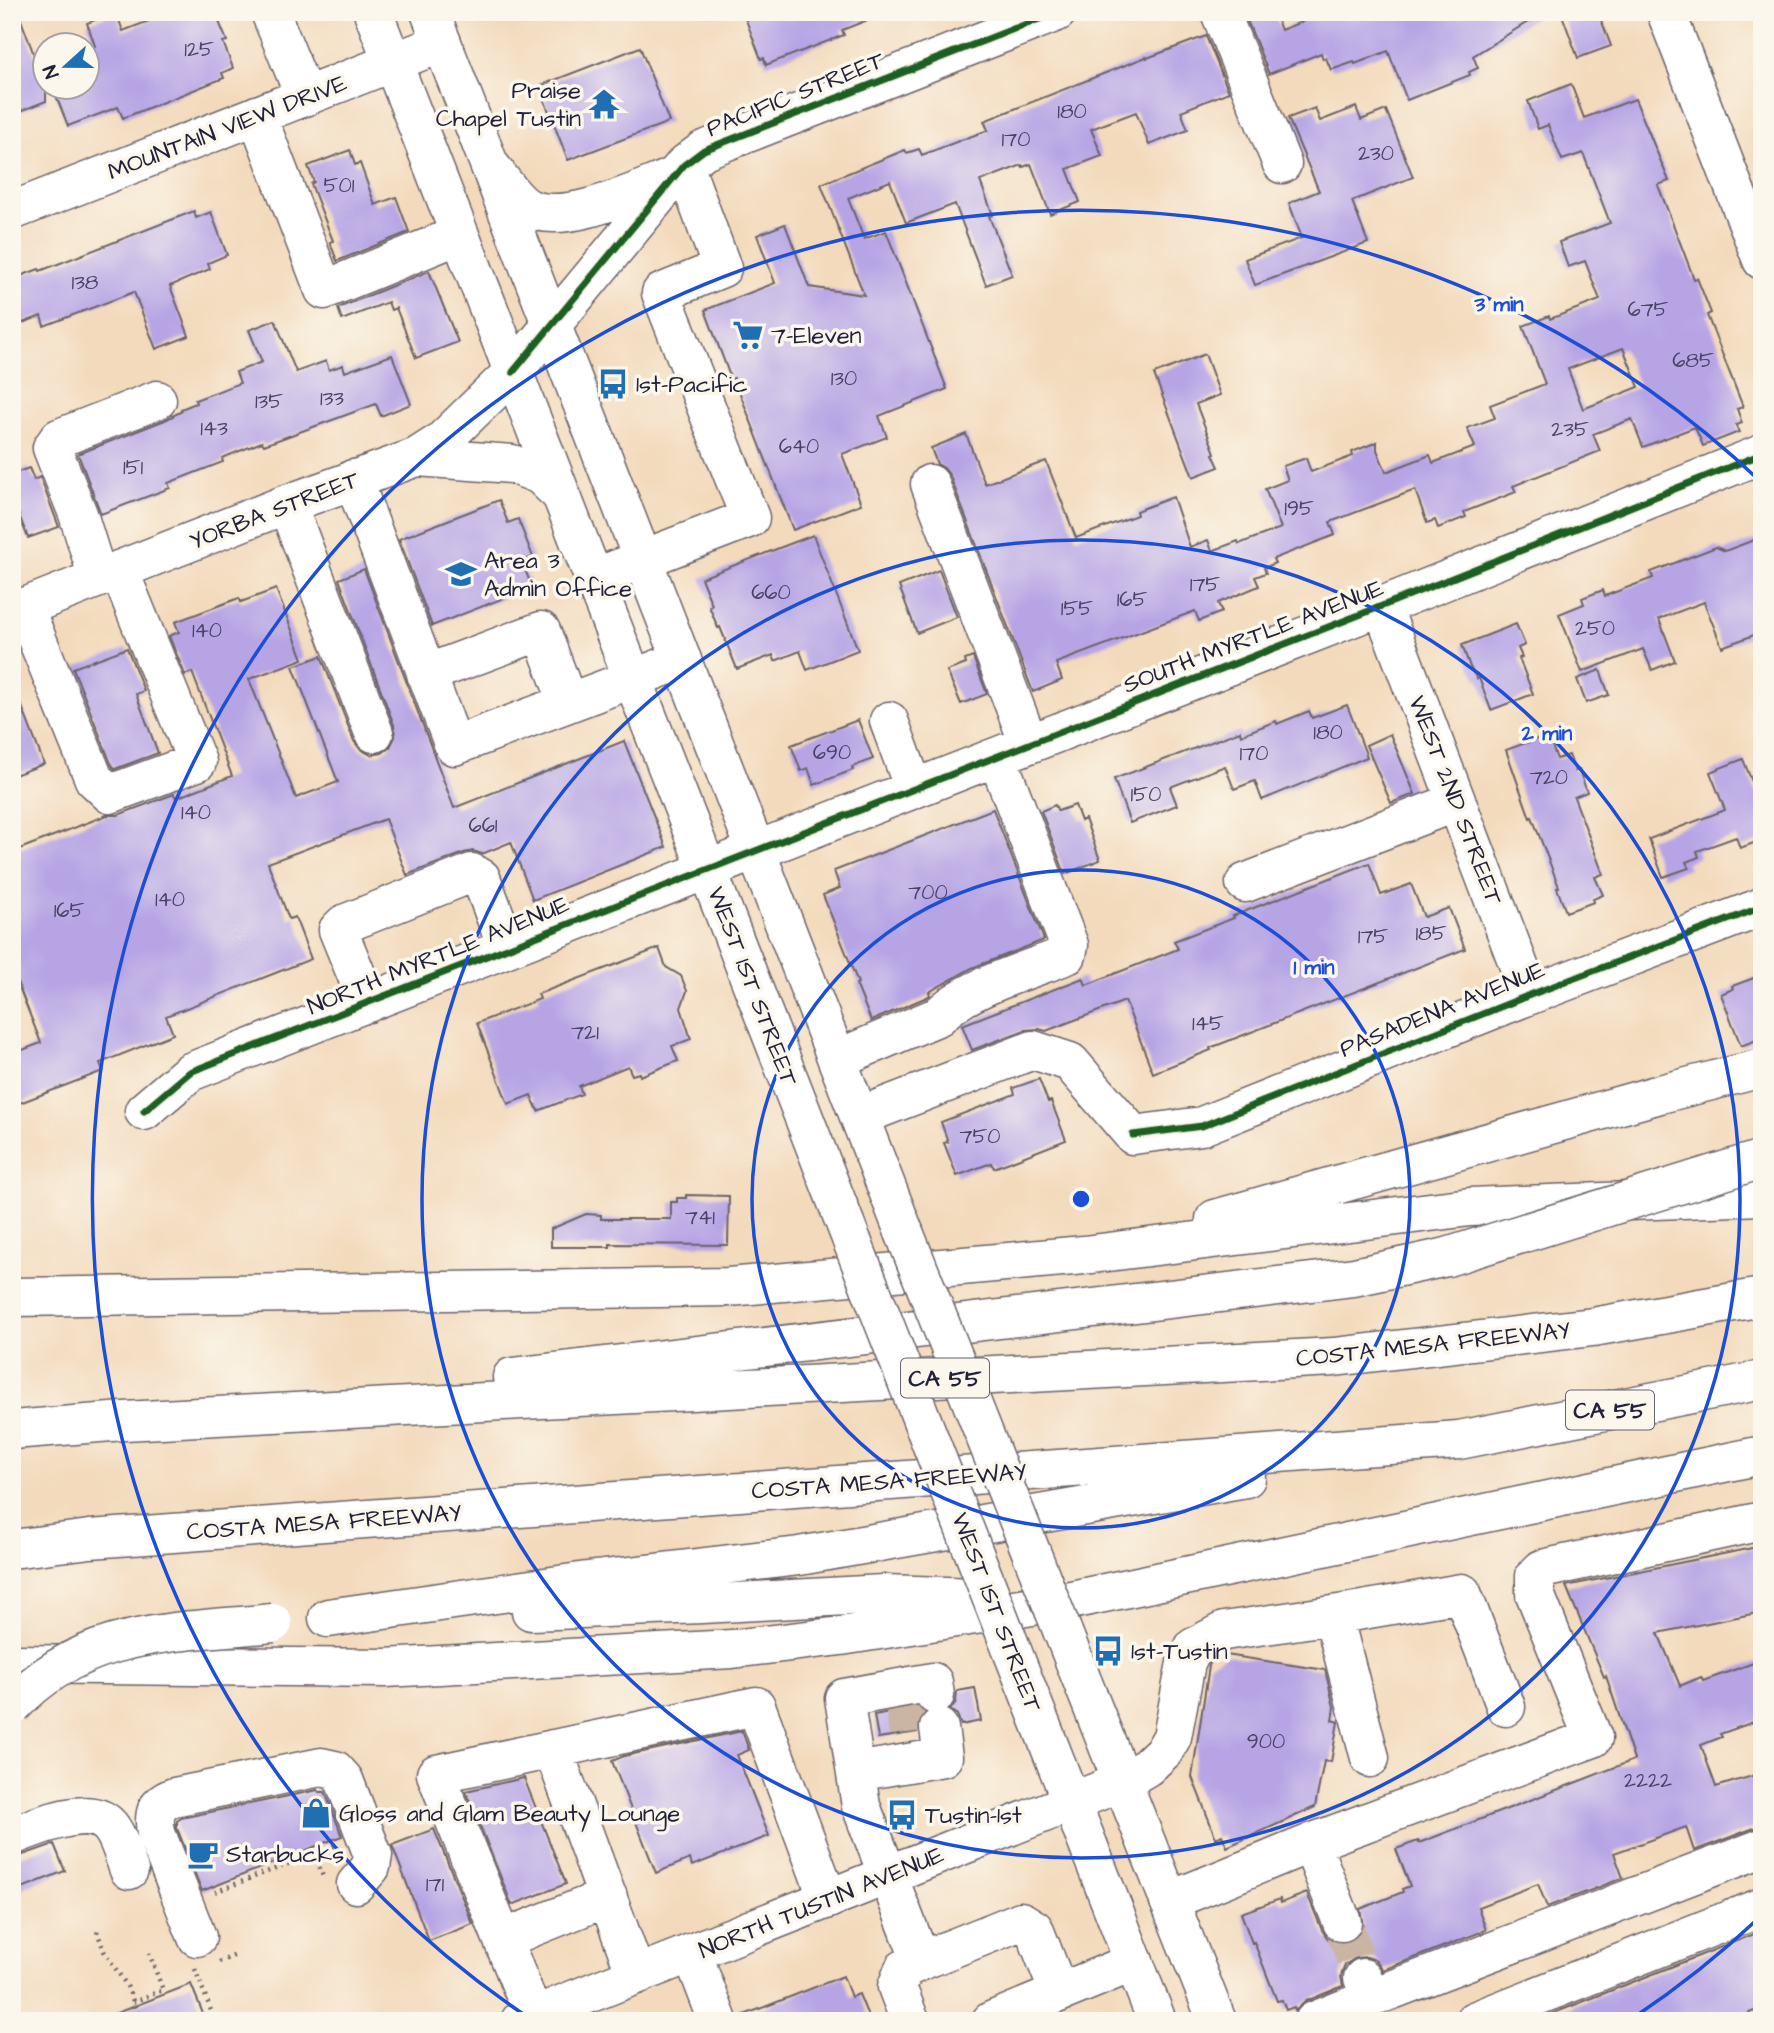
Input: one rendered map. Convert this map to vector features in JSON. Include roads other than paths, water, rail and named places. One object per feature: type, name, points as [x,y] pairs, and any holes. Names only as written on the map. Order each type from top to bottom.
[{"type":"main road","points":[[270,12],[305,97]]},
{"type":"main road","name":"WEST 1ST STREET","points":[[373,12],[1157,2021]]},
{"type":"main road","name":"PACIFIC STREET","points":[[513,372],[679,170],[704,150],[1057,12]]},
{"type":"main road","points":[[1220,12],[1282,164]]},
{"type":"main road","points":[[1666,12],[1762,260]]},
{"type":"main road","points":[[436,28],[904,1232],[1067,1615],[1122,1782],[1217,2021]]},
{"type":"main road","name":"MOUNTAIN VIEW DRIVE","points":[[12,211],[392,62],[436,28]]},
{"type":"main road","points":[[257,115],[324,290],[459,235]]},
{"type":"main road","points":[[490,165],[508,189],[527,207],[563,214],[595,206],[679,170],[722,268],[661,293],[750,518],[594,578]]},
{"type":"main road","name":"YORBA STREET","points":[[18,609],[287,503],[417,457],[442,441],[513,372]]},
{"type":"main road","points":[[18,609],[94,779],[110,794],[197,762],[78,514],[52,448],[60,438],[157,400]]},
{"type":"main road","name":"SOUTH MYRTLE AVENUE","points":[[756,850],[1382,606],[1762,454]]},
{"type":"main road","points":[[417,457],[512,464],[540,475],[562,495]]},
{"type":"main road","points":[[353,479],[454,746],[682,660]]},
{"type":"main road","points":[[837,1059],[939,1016],[948,1006],[966,995],[1067,956],[1069,945],[1013,750],[929,484]]},
{"type":"main road","points":[[287,503],[374,733]]},
{"type":"main road","name":"WEST 2ND STREET","points":[[1382,606],[1530,995]]},
{"type":"main road","points":[[426,674],[541,631],[568,703]]},
{"type":"main road","points":[[889,721],[914,789]]},
{"type":"main road","points":[[1245,883],[1456,802]]},
{"type":"main road","name":"NORTH MYRTLE AVENUE","points":[[144,1111],[190,1072],[756,850]]},
{"type":"main road","points":[[368,1003],[338,930],[344,924],[472,873],[481,878],[507,948]]},
{"type":"main road","name":"PASADENA AVENUE","points":[[860,1116],[1032,1050],[1070,1062],[1133,1135],[1202,1126],[1530,995],[1762,907]]},
{"type":"main road","points":[[1084,1255],[1762,1068]]},
{"type":"main road","points":[[124,1421],[1342,1279],[1447,1257],[1762,1159]]},
{"type":"main road","points":[[12,1297],[729,1287],[1084,1255],[1470,1208],[1762,1196]]},
{"type":"main road","name":"COSTA MESA FREEWAY","points":[[12,1430],[124,1421],[1334,1357],[1593,1327],[1762,1297]]},
{"type":"main road","name":"COSTA MESA FREEWAY","points":[[12,1549],[132,1536],[1458,1440],[1762,1380]]},
{"type":"main road","points":[[12,1706],[28,1689],[83,1654],[116,1642],[150,1635],[328,1618],[587,1581],[799,1556],[1458,1440]]},
{"type":"main road","points":[[12,1664],[385,1668],[732,1649],[1067,1615],[1762,1455]]},
{"type":"main road","points":[[1169,1901],[1311,1843],[1593,1738],[1535,1594],[1535,1576],[1542,1569],[1762,1521]]},
{"type":"main road","name":"NORTH TUSTIN AVENUE","points":[[547,2015],[636,1975],[1122,1782],[1147,1767],[1164,1751],[1172,1737],[1186,1663],[1194,1647],[1224,1631],[1462,1593],[1506,1707]]},
{"type":"main road","points":[[328,1618],[702,1604],[883,1594],[1067,1615]]},
{"type":"main road","points":[[1333,1615],[1370,1758]]},
{"type":"main road","points":[[547,2015],[503,1939],[436,1774],[756,1706],[828,1899]]},
{"type":"main road","points":[[899,1725],[861,1806],[921,1961]]},
{"type":"main road","points":[[553,1749],[636,1975]]},
{"type":"main road","points":[[195,1951],[156,1833],[154,1819],[157,1809],[164,1801],[321,1767],[335,1770],[344,1780],[373,1855],[371,1867],[341,1884]]},
{"type":"main road","points":[[12,1836],[61,1818],[96,1818],[106,1822],[112,1829],[129,1870]]},
{"type":"main road","points":[[1311,1843],[1342,1922]]},
{"type":"main road","points":[[1314,2021],[1367,1988],[1762,1849]]},
{"type":"main road","points":[[503,1939],[608,1897]]},
{"type":"main road","points":[[1474,2021],[1762,1907]]},
{"type":"main road","points":[[910,2021],[897,1987],[904,1969],[1021,1921],[1034,1929],[1059,1993]]},
{"type":"main road","points":[[692,1953],[718,2021]]},
{"type":"main road","points":[[990,2021],[1134,1962]]},
{"type":"tunnel","points":[[904,1699],[908,1733]]},
{"type":"tunnel","points":[[1342,1922],[1363,1978]]},
{"type":"place","name":"Praise Chapel Tustin","points":[[604,104]]},
{"type":"place","name":"7-Eleven","points":[[748,335]]},
{"type":"place","name":"1st-Pacific","points":[[613,384]]},
{"type":"place","name":"Area 3 Admin Office","points":[[461,574]]},
{"type":"place","name":"1st-Tustin","points":[[1108,1651]]},
{"type":"place","name":"Gloss and Glam Beauty Lounge","points":[[316,1813]]},
{"type":"place","name":"Tustin-1st","points":[[902,1815]]},
{"type":"place","name":"Starbucks","points":[[203,1854]]}]
